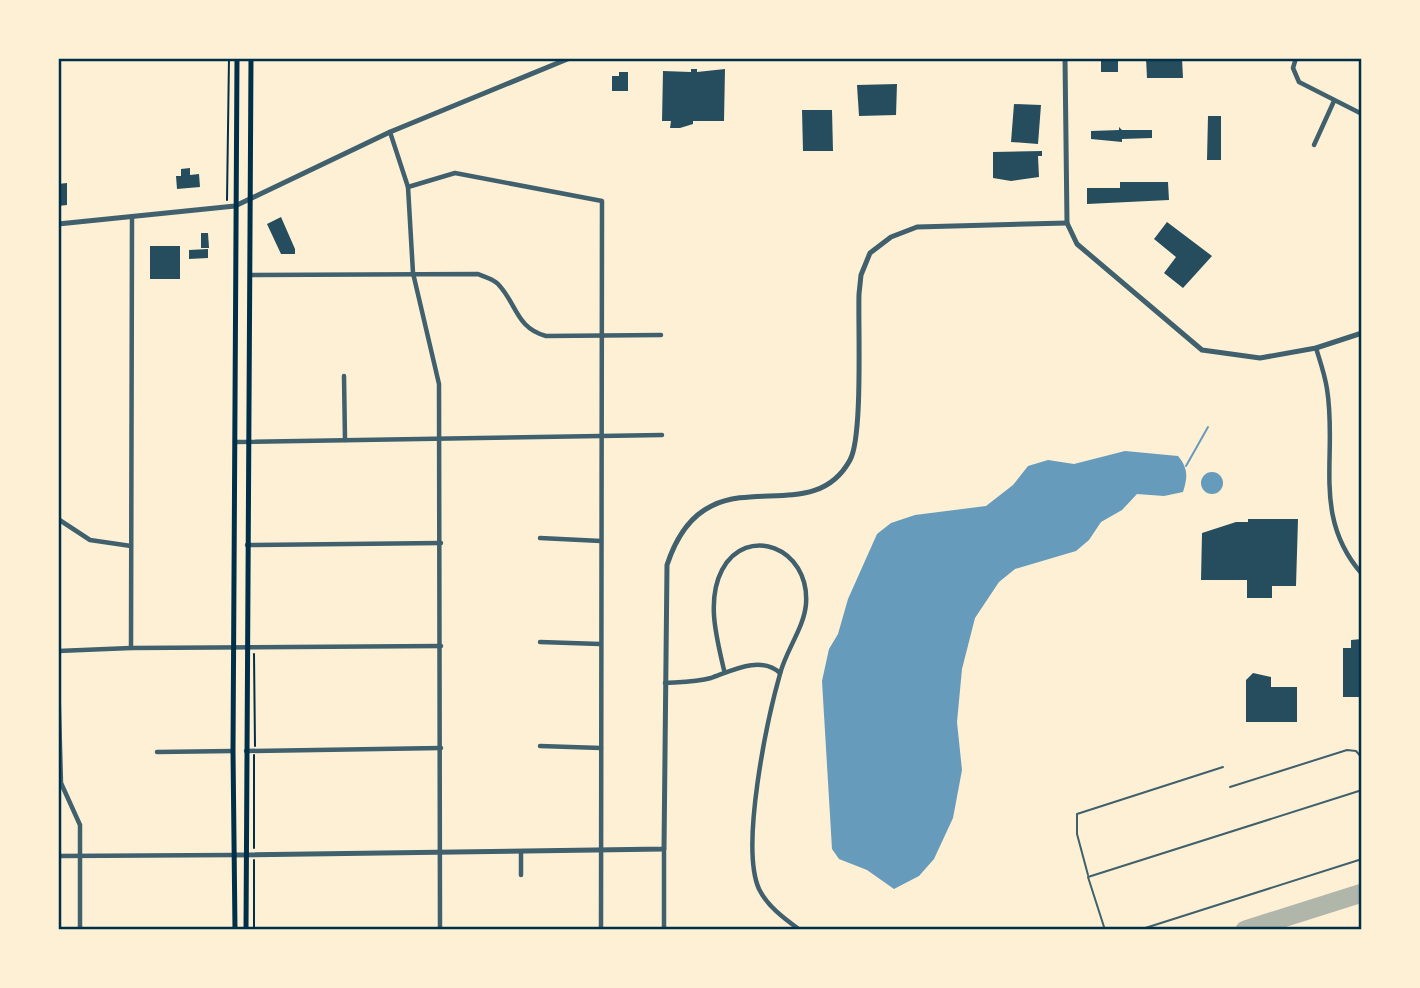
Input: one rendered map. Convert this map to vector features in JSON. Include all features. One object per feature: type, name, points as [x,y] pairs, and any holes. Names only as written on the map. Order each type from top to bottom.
[{"type":"main road","points":[[235,930],[233,751],[237,58]]},
{"type":"main road","points":[[246,930],[251,58]]},
{"type":"street","points":[[58,224],[235,206],[390,132],[570,58]]},
{"type":"street","points":[[1065,58],[1067,223],[1077,244],[1202,350],[1260,358],[1316,348],[1362,333]]},
{"type":"street","points":[[1296,58],[1293,68],[1299,82],[1362,114]]},
{"type":"street","points":[[1314,145],[1334,101]]},
{"type":"street","points":[[390,132],[408,187],[413,273],[439,384],[442,852],[440,930]]},
{"type":"street","points":[[408,187],[455,173],[602,201],[601,930]]},
{"type":"street","points":[[131,648],[132,218]]},
{"type":"street","points":[[664,930],[667,565],[675,540],[692,519],[734,497],[810,494],[835,480],[851,458],[857,435],[859,294],[861,275],[870,253],[891,237],[917,227],[1067,223]]},
{"type":"street","points":[[249,275],[478,274],[497,282],[520,321],[532,332],[546,336],[661,335]]},
{"type":"street","points":[[1316,348],[1327,391],[1329,485],[1338,542],[1362,574]]},
{"type":"street","points":[[344,376],[345,440]]},
{"type":"street","points":[[234,442],[662,435]]},
{"type":"street","points":[[58,519],[90,540],[131,545]]},
{"type":"street","points":[[540,538],[601,541]]},
{"type":"street","points":[[247,545],[441,543]]},
{"type":"street","points":[[724,670],[715,628],[714,601],[721,572],[734,554],[757,546],[780,550],[794,561],[803,573],[807,587],[805,612],[780,673],[753,810],[751,849],[759,888],[776,913],[800,930]]},
{"type":"street","points":[[540,642],[600,644]]},
{"type":"street","points":[[58,651],[441,646]]},
{"type":"street","points":[[665,683],[712,677],[724,670],[758,665],[773,667],[780,673]]},
{"type":"street","points":[[58,676],[58,753],[61,783],[80,825],[80,930]]},
{"type":"street","points":[[540,746],[601,748]]},
{"type":"street","points":[[245,751],[441,748]]},
{"type":"street","points":[[158,752],[233,751]]},
{"type":"street","points":[[58,856],[664,849]]},
{"type":"street","points":[[521,852],[521,875]]},
{"type":"lane","points":[[1230,787],[1347,750],[1356,751],[1362,758]]},
{"type":"lane","points":[[1105,930],[1076,834],[1077,814],[1223,767]]},
{"type":"lane","points":[[1088,877],[1362,790]]},
{"type":"lane","points":[[1139,930],[1362,859]]},
{"type":"path","points":[[227,193],[229,58]]},
{"type":"water","points":[[1125,451],[1178,456],[1186,473],[1183,492],[1164,496],[1137,494],[1122,510],[1101,522],[1089,540],[1076,551],[1015,569],[999,582],[975,618],[962,669],[957,722],[962,770],[953,818],[934,859],[919,876],[894,889],[867,870],[839,859],[832,849],[822,681],[829,649],[838,634],[848,599],[877,534],[891,523],[915,515],[986,506],[1013,485],[1028,466],[1048,460],[1074,464]]},
{"type":"water","points":[[1212,472],[1220,475],[1223,483],[1220,491],[1212,494],[1204,491],[1201,483],[1204,475]]},
{"type":"building","points":[[1101,58],[1118,61],[1118,72],[1101,72]]},
{"type":"building","points":[[1146,58],[1182,58],[1183,78],[1147,78]]},
{"type":"building","points":[[691,69],[697,69],[697,72],[725,69],[724,121],[693,121],[693,124],[680,128],[670,128],[671,121],[662,121],[663,71],[691,72]]},
{"type":"building","points":[[619,72],[628,72],[628,91],[612,91],[612,76],[619,76]]},
{"type":"building","points":[[897,84],[896,115],[859,116],[857,85]]},
{"type":"building","points":[[1014,104],[1041,105],[1038,144],[1011,142]]},
{"type":"building","points":[[802,110],[832,110],[833,151],[803,151]]},
{"type":"building","points":[[1208,116],[1221,116],[1221,160],[1207,160]]},
{"type":"building","points":[[1119,127],[1122,130],[1152,130],[1152,138],[1122,139],[1122,142],[1091,139],[1091,131],[1119,130]]},
{"type":"building","points":[[1042,151],[1042,156],[1038,156],[1039,177],[1011,181],[993,178],[993,152]]},
{"type":"building","points":[[190,168],[190,175],[199,174],[200,187],[177,189],[176,176],[181,176],[181,169]]},
{"type":"building","points":[[1120,182],[1168,182],[1169,200],[1087,204],[1087,188],[1120,188]]},
{"type":"building","points":[[67,183],[67,205],[58,206],[58,184]]},
{"type":"building","points":[[281,217],[295,254],[281,254],[267,224]]},
{"type":"building","points":[[1167,222],[1212,256],[1183,288],[1164,273],[1176,257],[1154,239]]},
{"type":"building","points":[[201,233],[208,233],[209,248],[201,248]]},
{"type":"building","points":[[150,246],[180,246],[180,279],[150,279]]},
{"type":"building","points":[[208,249],[208,258],[189,259],[189,250]]},
{"type":"building","points":[[1248,519],[1298,519],[1296,586],[1272,586],[1272,598],[1247,598],[1247,580],[1201,580],[1202,533],[1236,522],[1248,522]]},
{"type":"building","points":[[1362,639],[1362,697],[1343,697],[1343,648],[1351,648],[1351,640]]},
{"type":"building","points":[[1253,673],[1271,677],[1271,687],[1297,687],[1297,722],[1246,722],[1246,680]]},
{"type":"waterway","points":[[1186,466],[1208,427]]},
{"type":"taxiway","points":[[1245,930],[1362,893]]}]
